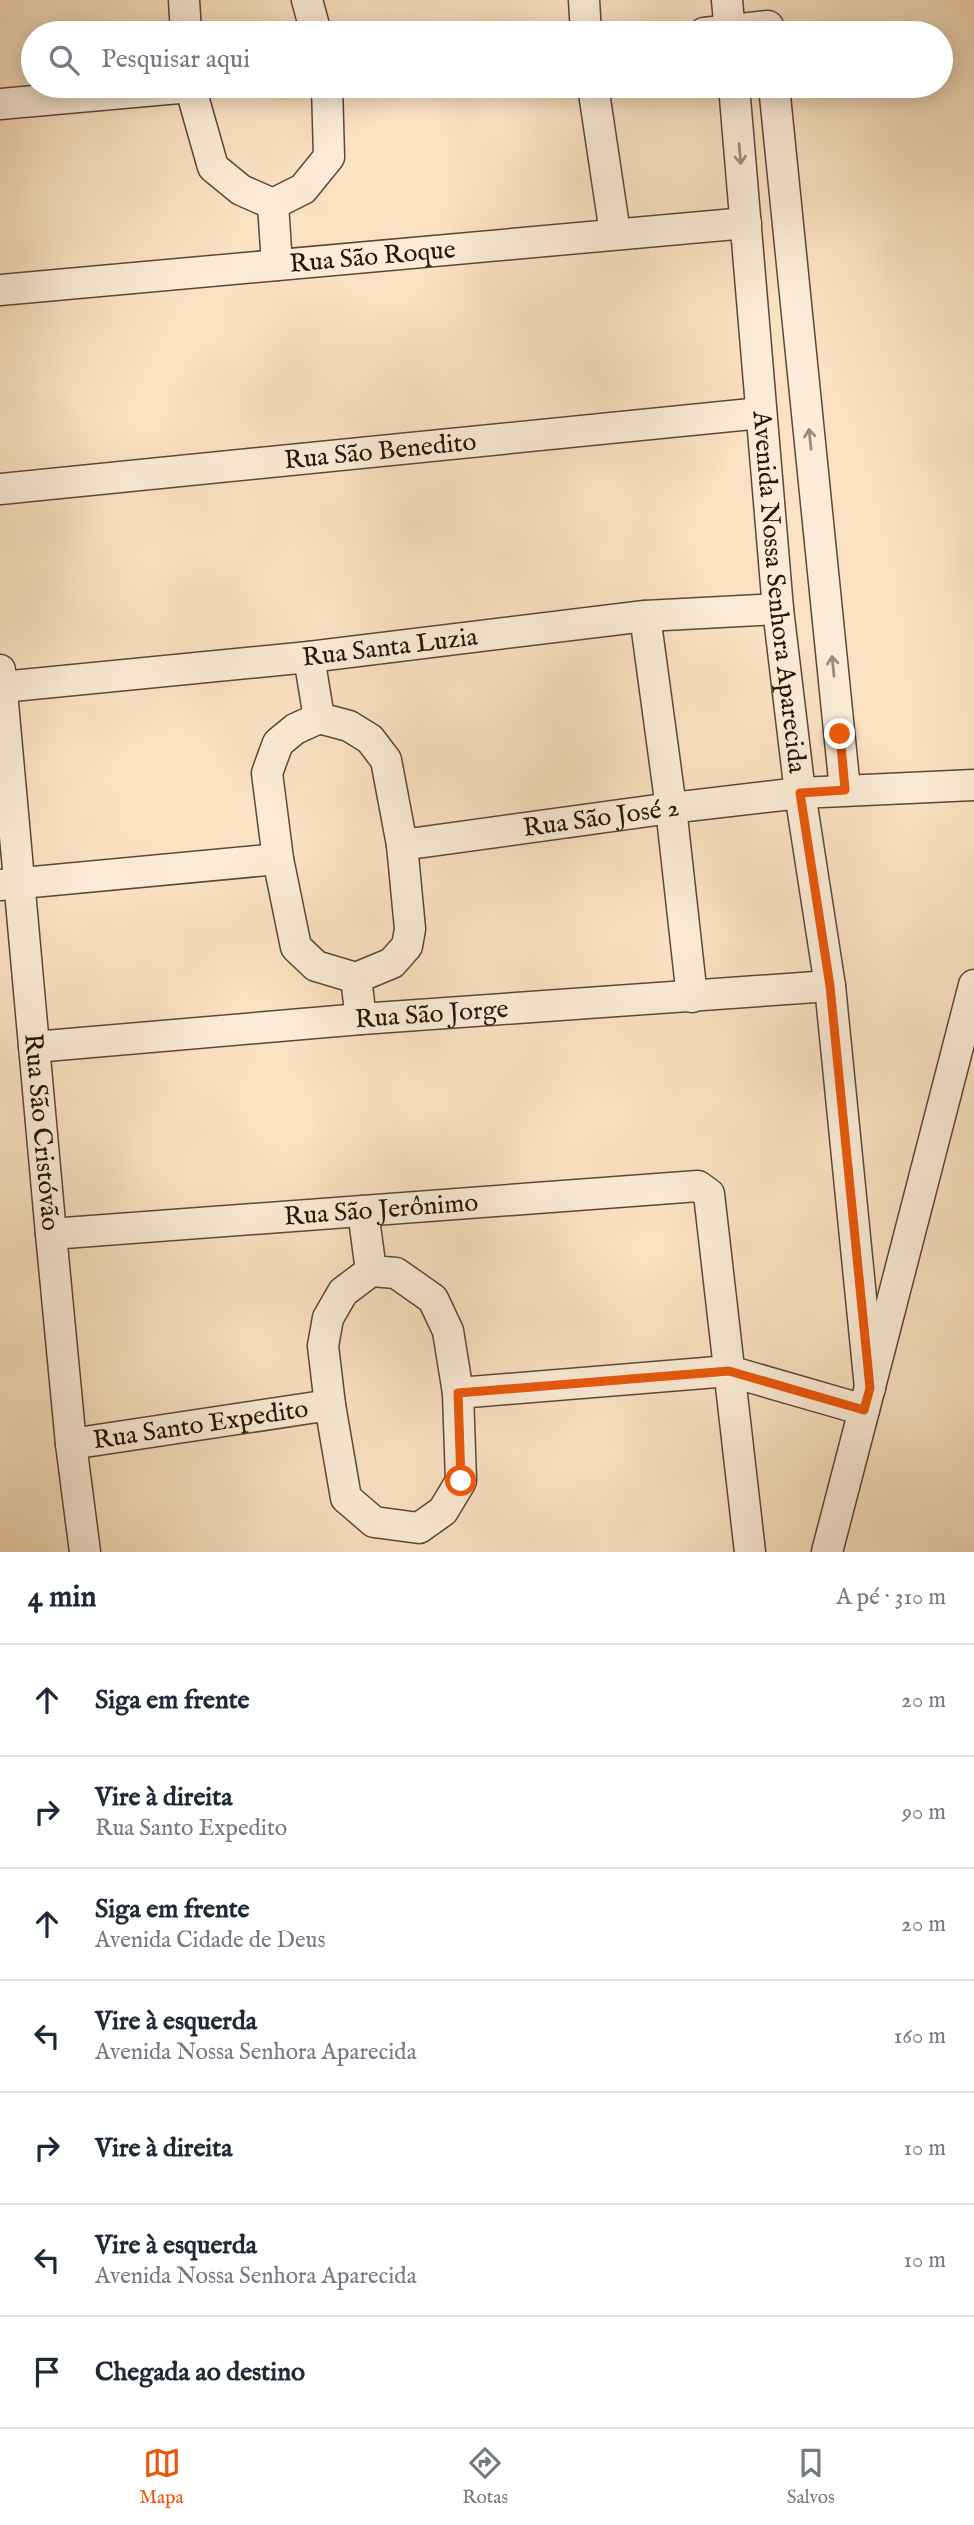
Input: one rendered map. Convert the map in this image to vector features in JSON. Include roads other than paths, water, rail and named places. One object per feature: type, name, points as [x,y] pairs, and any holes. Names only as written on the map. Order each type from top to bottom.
[{"type":"street","points":[[184,0],[185,21]]},
{"type":"street","points":[[307,0],[313,21]]},
{"type":"street","points":[[584,0],[585,21]]},
{"type":"street","points":[[723,21],[727,0]]},
{"type":"street","points":[[0,104],[63,98]]},
{"type":"street","points":[[193,98],[213,167],[241,190],[273,204]]},
{"type":"street","points":[[273,204],[303,188],[329,157],[327,98]]},
{"type":"street","points":[[595,98],[615,233]]},
{"type":"street","name":"Avenida Nossa Senhora Aparecida","points":[[735,98],[778,608],[800,793],[830,986],[867,1399]]},
{"type":"street","name":"Avenida Nossa Senhora Aparecida","points":[[775,98],[845,790]]},
{"type":"street","points":[[273,204],[277,265]]},
{"type":"street","name":"Rua São Roque","points":[[0,290],[746,223]]},
{"type":"street","name":"Rua São Benedito","points":[[0,489],[761,413]]},
{"type":"street","name":"Rua Santa Luzia","points":[[1,678],[309,657],[645,615],[778,608]]},
{"type":"street","points":[[645,615],[671,808],[692,997]]},
{"type":"street","points":[[309,657],[319,718]]},
{"type":"street","name":"Rua São Cristóvão","points":[[1,678],[9,885],[34,1047],[71,1444],[85,1552]]},
{"type":"street","points":[[319,718],[349,726],[370,739],[386,760],[402,845],[410,929],[407,946],[392,963],[356,978],[316,966],[296,947],[278,859],[267,773],[278,743],[295,729],[319,718]]},
{"type":"street","name":"Rua São José 2","points":[[402,845],[800,793],[974,785]]},
{"type":"street","points":[[9,885],[278,859]]},
{"type":"street","points":[[356,978],[361,1019]]},
{"type":"street","points":[[827,1552],[974,985]]},
{"type":"street","name":"Rua São Jorge","points":[[34,1047],[361,1019],[830,986]]},
{"type":"street","name":"Rua São Jerônimo","points":[[51,1234],[698,1186],[709,1194],[729,1371]]},
{"type":"street","points":[[363,1211],[371,1271]]},
{"type":"street","points":[[371,1271],[396,1273],[433,1298],[448,1331],[458,1393],[461,1481],[443,1511],[420,1540],[374,1522],[346,1497],[330,1405],[323,1346],[328,1318],[343,1292],[371,1271]]},
{"type":"street","points":[[458,1393],[729,1371],[794,1390],[867,1399]]},
{"type":"street","points":[[729,1371],[750,1552]]},
{"type":"street","name":"Rua Santo Expedito","points":[[71,1444],[330,1405]]}]
